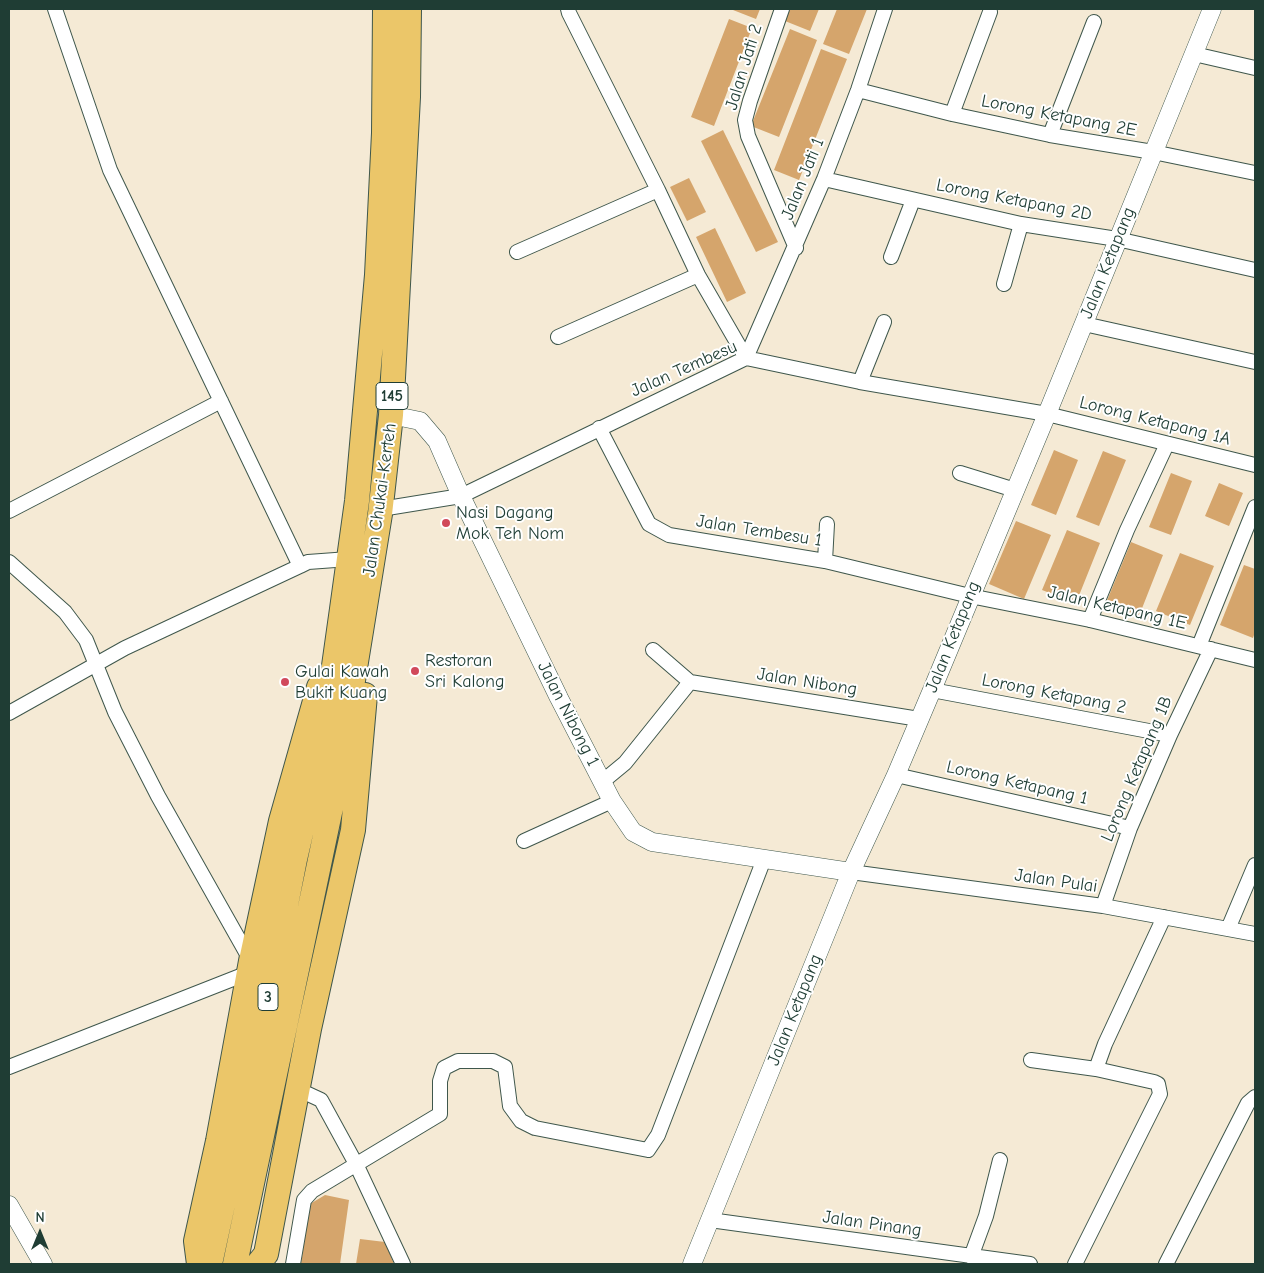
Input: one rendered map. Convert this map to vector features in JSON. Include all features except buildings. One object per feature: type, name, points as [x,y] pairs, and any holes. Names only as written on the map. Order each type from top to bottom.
[{"type":"highway","name":"Jalan Chukai-Kerteh","points":[[325,730],[357,501],[377,275],[384,133],[385,9]]},
{"type":"highway","name":"Jalan Chukai-Kerteh","points":[[337,779],[381,511],[391,415],[408,98],[409,9]]},
{"type":"highway","points":[[263,1262],[309,1029],[353,830],[381,511]]},
{"type":"highway","points":[[190,1264],[218,1141],[250,967],[281,822],[342,609]]},
{"type":"highway","name":"3","points":[[210,1264],[265,1012],[295,859],[325,730]]},
{"type":"highway","name":"3","points":[[235,1264],[337,779]]},
{"type":"highway","points":[[196,1241],[199,1264]]},
{"type":"street","points":[[55,9],[110,170],[300,566]]},
{"type":"street","points":[[568,9],[568,13],[658,190],[698,275],[746,358]]},
{"type":"street","name":"Jalan Jati 2","points":[[782,9],[745,120],[748,136],[796,248]]},
{"type":"street","name":"Jalan Jati 1","points":[[746,358],[796,248],[824,179],[858,90],[885,9]]},
{"type":"street","name":"Jalan Ketapang","points":[[692,1264],[851,872],[896,775],[932,690],[1212,9]]},
{"type":"street","points":[[952,114],[990,12]]},
{"type":"street","points":[[1050,135],[1094,22]]},
{"type":"street","points":[[1194,54],[1255,68]]},
{"type":"street","name":"Lorong Ketapang 2E","points":[[858,90],[952,114],[1050,135],[1153,152],[1255,173]]},
{"type":"street","name":"Lorong Ketapang 2D","points":[[824,179],[1021,224],[1117,239],[1255,270]]},
{"type":"street","points":[[517,252],[658,190]]},
{"type":"street","points":[[891,257],[913,200]]},
{"type":"street","points":[[1004,284],[1021,224]]},
{"type":"street","points":[[558,337],[698,275]]},
{"type":"street","points":[[860,382],[884,322]]},
{"type":"street","points":[[1084,324],[1255,362]]},
{"type":"street","name":"Jalan Tembesu","points":[[381,511],[462,496],[746,358],[860,382],[1047,414]]},
{"type":"street","points":[[9,511],[221,401]]},
{"type":"street","name":"Lorong Ketapang 1A","points":[[1047,414],[1255,465]]},
{"type":"street","name":"Jalan Nibong 1","points":[[391,415],[420,422],[437,441],[559,698],[612,801],[632,832],[652,842],[851,872]]},
{"type":"street","name":"Jalan Tembesu 1","points":[[599,428],[649,524],[669,535],[825,561],[970,596]]},
{"type":"street","points":[[1090,620],[1127,530],[1167,444]]},
{"type":"street","points":[[960,473],[1015,490]]},
{"type":"street","name":"Lorong Ketapang 1B","points":[[1103,906],[1130,828],[1205,647],[1255,507]]},
{"type":"street","points":[[825,561],[827,524]]},
{"type":"street","points":[[9,713],[125,648],[308,562],[349,559]]},
{"type":"street","points":[[9,562],[65,612],[86,640],[115,712],[250,967],[9,1066]]},
{"type":"street","name":"Jalan Ketapang 1E","points":[[970,596],[1090,620],[1255,660]]},
{"type":"street","points":[[602,782],[625,763],[690,682],[653,650]]},
{"type":"street","name":"Jalan Nibong","points":[[690,682],[919,718]]},
{"type":"street","name":"Lorong Ketapang 2","points":[[932,690],[1170,734]]},
{"type":"street","name":"Lorong Ketapang 1","points":[[896,775],[1130,828]]},
{"type":"street","points":[[524,841],[612,801]]},
{"type":"street","points":[[293,1264],[304,1200],[312,1190],[440,1114],[440,1080],[444,1068],[458,1061],[493,1061],[505,1067],[510,1106],[521,1121],[534,1128],[648,1150],[658,1135],[764,859]]},
{"type":"street","points":[[1228,929],[1255,865]]},
{"type":"street","name":"Jalan Pulai","points":[[851,872],[1103,906],[1255,934]]},
{"type":"street","points":[[1096,1069],[1105,1044],[1164,917]]},
{"type":"street","points":[[1031,1060],[1096,1069],[1158,1084],[1160,1094],[1075,1264]]},
{"type":"street","points":[[296,1095],[308,1094],[321,1100],[356,1164],[403,1264]]},
{"type":"street","points":[[1166,1264],[1248,1103],[1255,1097]]},
{"type":"street","points":[[971,1257],[986,1216],[1000,1160]]},
{"type":"street","points":[[9,1205],[42,1264]]},
{"type":"street","name":"Jalan Pinang","points":[[710,1220],[1030,1264]]},
{"type":"place","name":"Nasi Dagang Mok Teh Nom","points":[[446,523]]},
{"type":"place","name":"Restoran Sri Kalong","points":[[415,671]]},
{"type":"place","name":"Gulai Kawah Bukit Kuang","points":[[285,682]]}]
